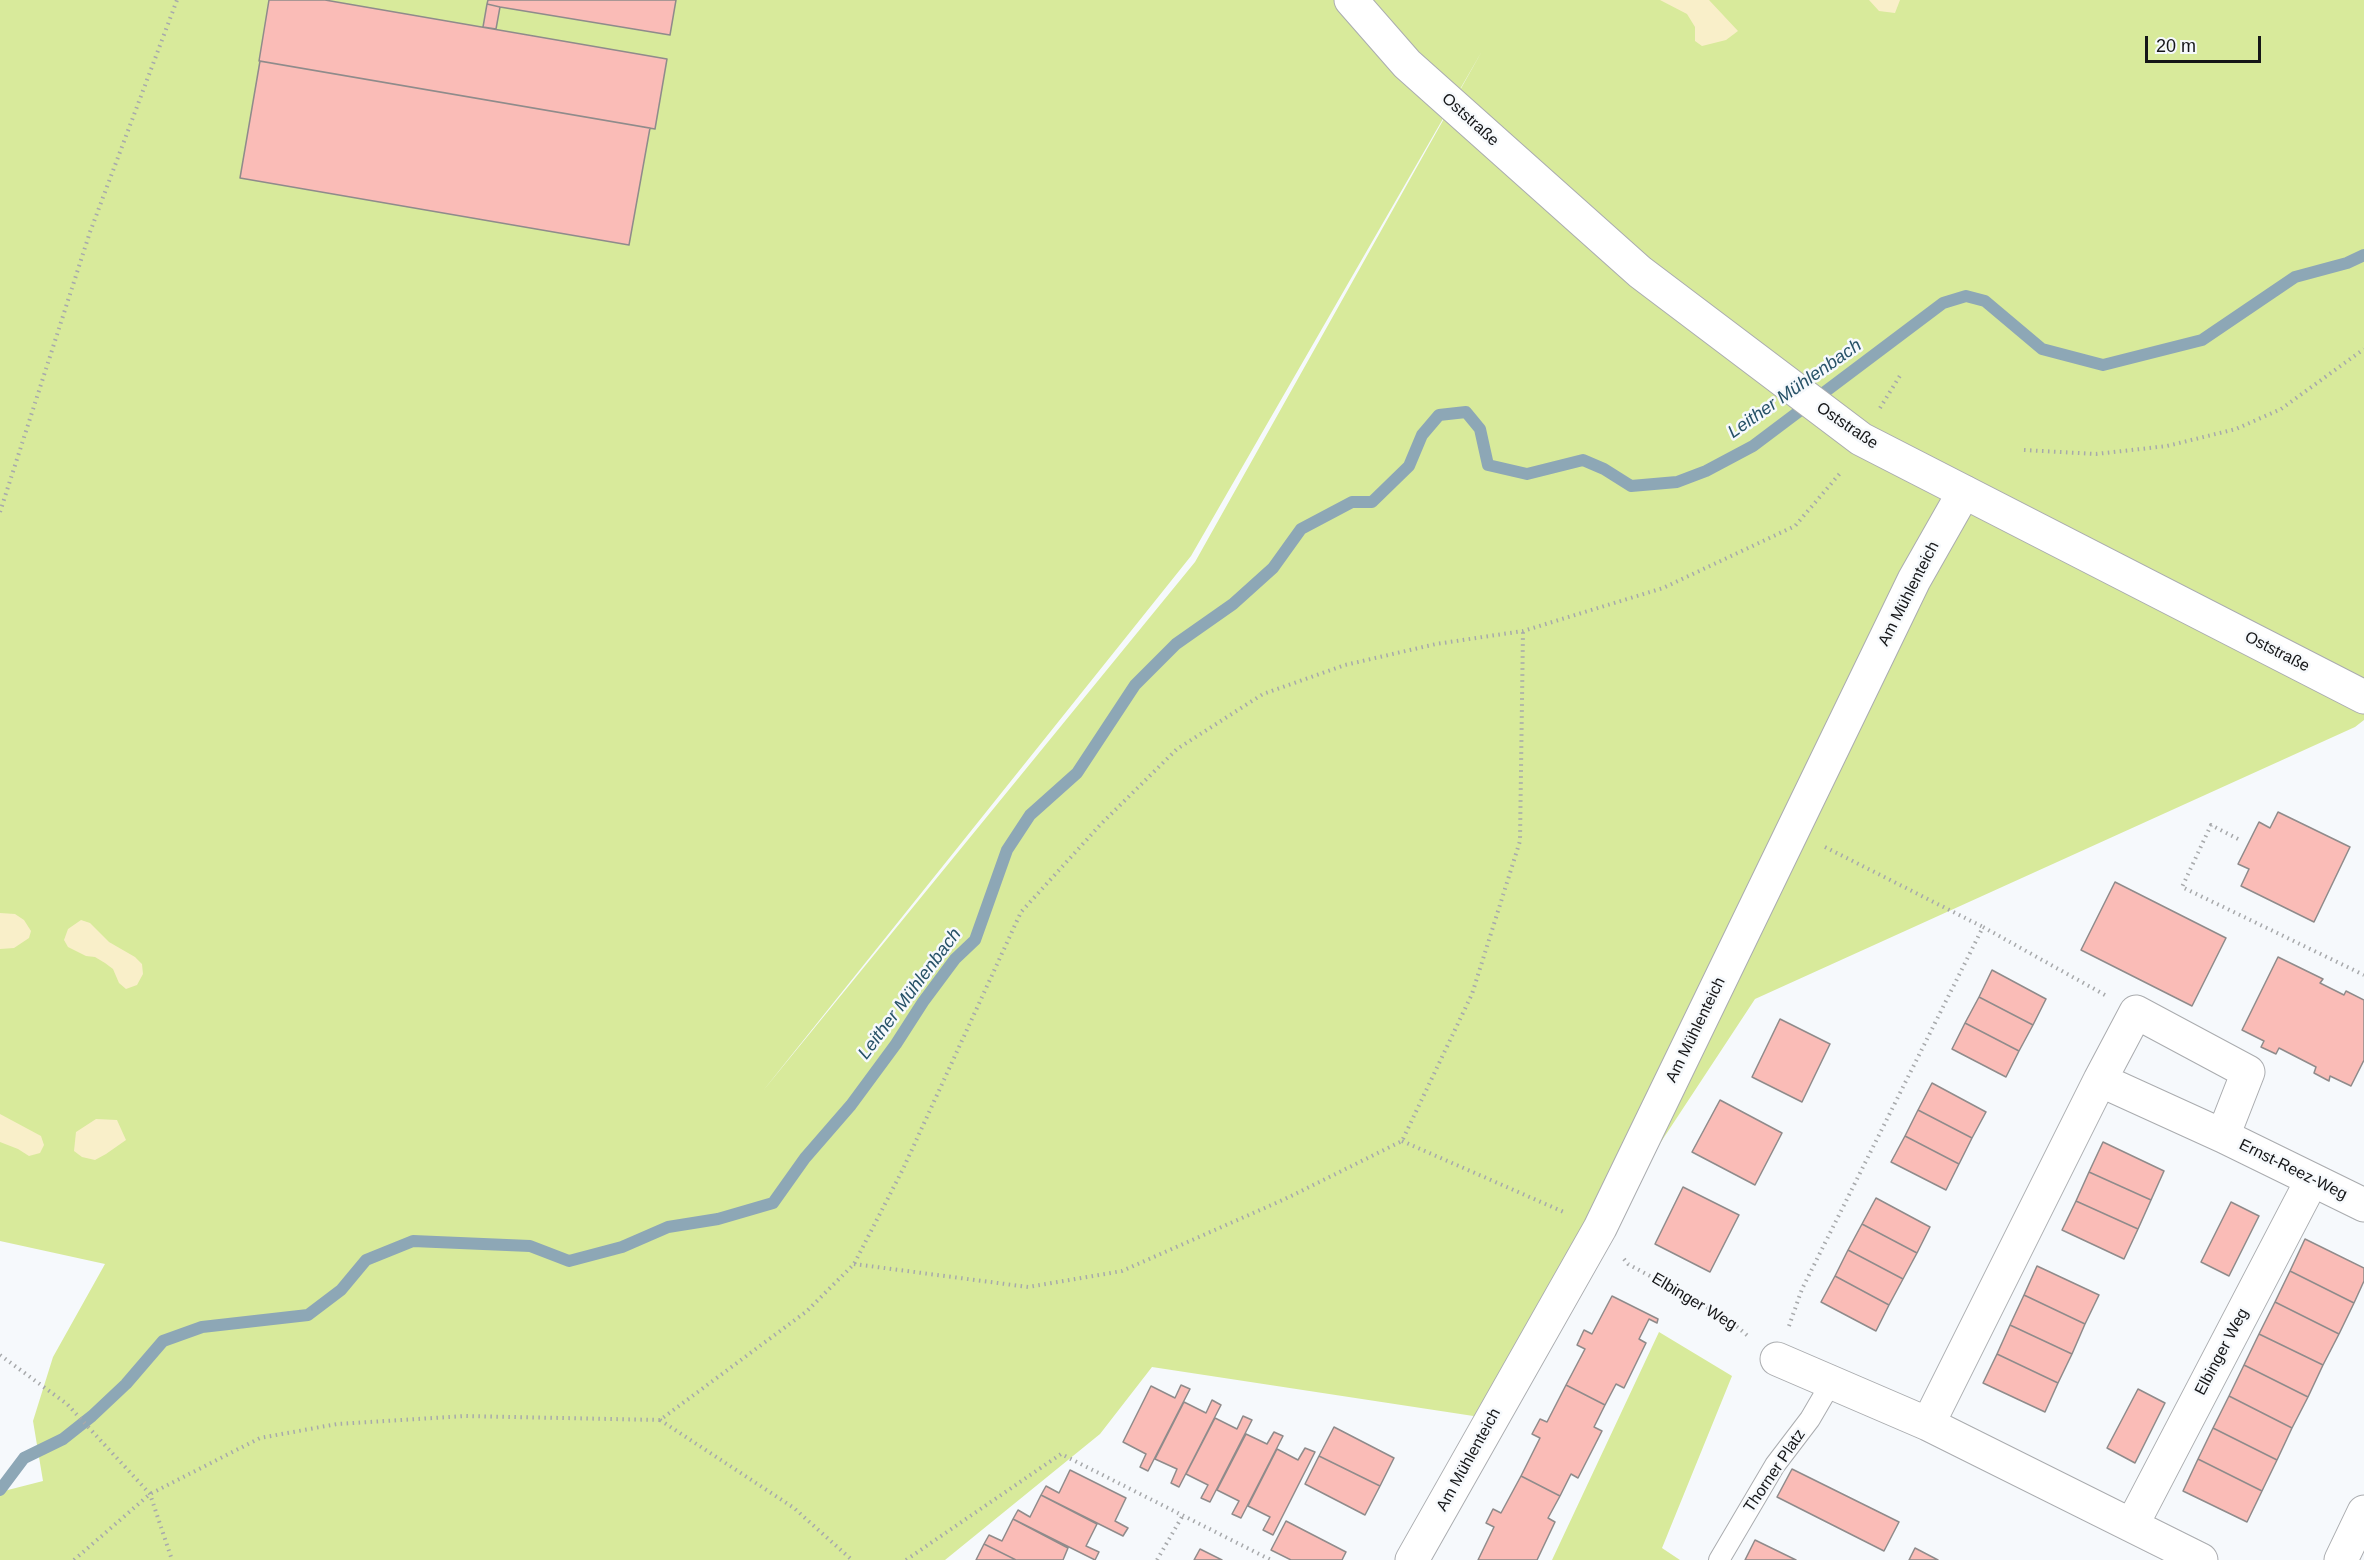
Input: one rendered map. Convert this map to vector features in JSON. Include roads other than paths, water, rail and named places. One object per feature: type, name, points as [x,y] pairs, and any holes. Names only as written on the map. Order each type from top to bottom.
[{"type":"street","name":"Oststraße","points":[[1351,0],[1407,63],[1640,272],[1861,440],[2364,697]]},
{"type":"street","name":"Am Mühlenteich","points":[[1412,1560],[1600,1228],[1914,580],[1964,492]]},
{"type":"street","name":"Ernst-Reez-Weg","points":[[2223,1136],[2248,1072],[2136,1012],[2100,1080],[2223,1136],[2364,1205]]},
{"type":"street","points":[[1928,1425],[2100,1080]]},
{"type":"street","name":"Elbinger Weg","points":[[2132,1525],[2312,1180]]},
{"type":"street","points":[[1777,1359],[1928,1425],[2201,1560]]},
{"type":"street","points":[[2341,1560],[2364,1512]]},
{"type":"lane","name":"Thorner Platz","points":[[1719,1560],[1775,1465],[1810,1419],[1831,1383]]},
{"type":"waterway","name":"Leither Mühlenbach","points":[[0,1490],[24,1458],[63,1439],[92,1416],[126,1384],[163,1341],[202,1327],[308,1315],[341,1290],[366,1260],[413,1241],[530,1246],[569,1261],[622,1247],[668,1227],[718,1219],[773,1203],[805,1158],[851,1105],[955,959],[975,940],[1007,850],[1030,815],[1077,773],[1135,685],[1176,644],[1233,604],[1273,568],[1301,529],[1352,502],[1372,502],[1409,466],[1422,435],[1439,415],[1466,412],[1480,429],[1488,465],[1527,474],[1583,460],[1604,469],[1631,486],[1677,482],[1706,471],[1753,446],[1943,303],[1966,296],[1985,301],[2042,349],[2103,365],[2202,340],[2295,277],[2347,263],[2364,255]]}]
